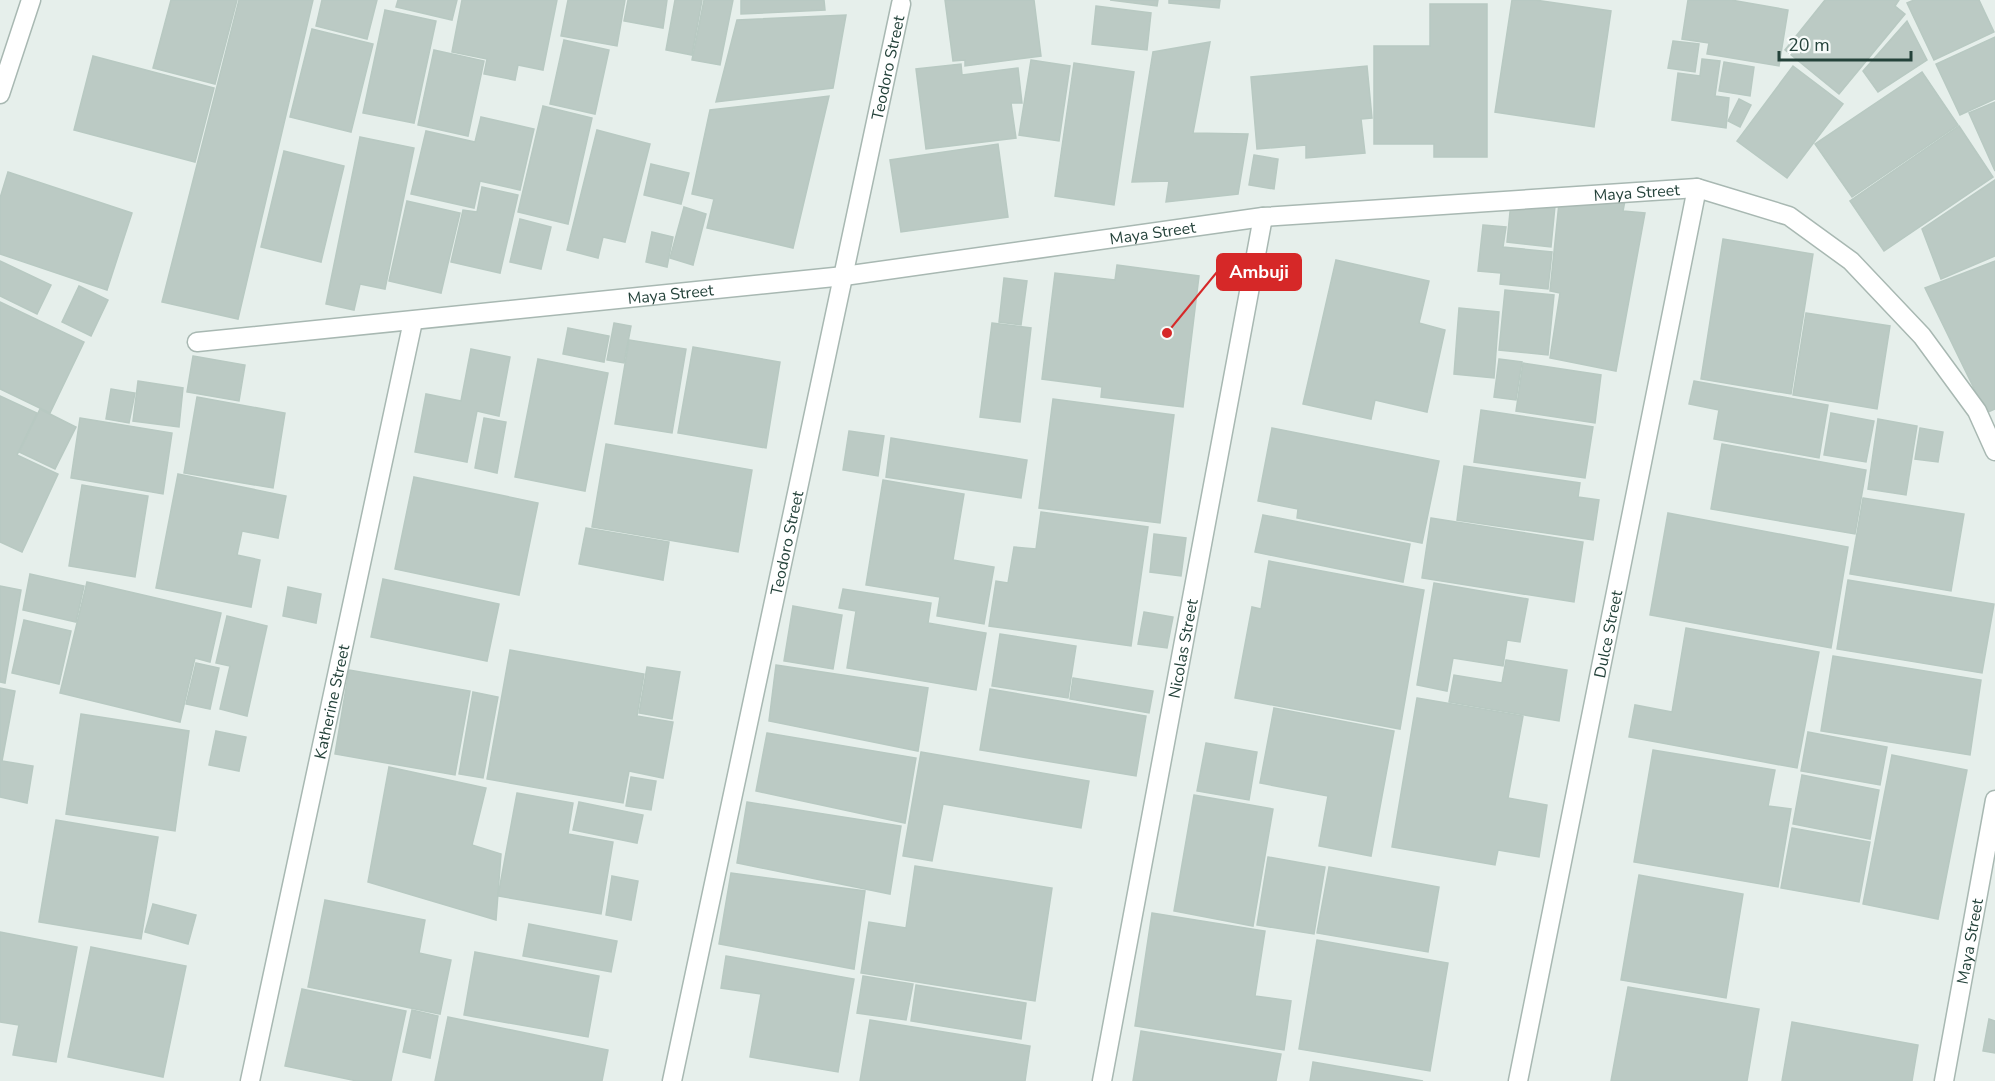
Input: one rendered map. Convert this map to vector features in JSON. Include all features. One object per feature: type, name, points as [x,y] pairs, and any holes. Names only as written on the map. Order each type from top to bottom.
[{"type":"street","points":[[0,94],[31,0]]},
{"type":"street","name":"Teodoro Street","points":[[672,1081],[901,4]]},
{"type":"street","name":"Maya Street","points":[[197,342],[844,276],[1263,217],[1697,188],[1789,216],[1851,261],[1922,336],[1977,411],[1995,451]]},
{"type":"street","name":"Dulce Street","points":[[1518,1081],[1697,188]]},
{"type":"street","name":"Nicolas Street","points":[[1102,1081],[1263,217]]},
{"type":"street","name":"Katherine Street","points":[[250,1081],[413,321]]},
{"type":"street","name":"Maya Street","points":[[1944,1081],[1995,800]]},
{"type":"building","points":[[171,0],[237,0],[215,84],[153,68]]},
{"type":"building","points":[[239,0],[313,0],[238,319],[162,302]]},
{"type":"building","points":[[322,0],[377,0],[367,39],[316,26]]},
{"type":"building","points":[[398,0],[457,0],[452,20],[396,7]]},
{"type":"building","points":[[462,0],[557,0],[543,70],[518,65],[515,80],[484,74],[487,59],[452,52]]},
{"type":"building","points":[[568,0],[625,0],[617,46],[561,36]]},
{"type":"building","points":[[628,0],[667,0],[663,28],[624,21]]},
{"type":"building","points":[[675,0],[702,0],[692,55],[666,50]]},
{"type":"building","points":[[704,0],[733,0],[720,65],[692,60]]},
{"type":"building","points":[[741,0],[824,0],[825,10],[741,14]]},
{"type":"building","points":[[945,0],[1034,0],[1041,56],[965,66],[965,60],[953,61]]},
{"type":"building","points":[[1110,0],[1158,0],[1157,6]]},
{"type":"building","points":[[1169,0],[1220,0],[1219,8],[1169,3]]},
{"type":"building","points":[[1512,0],[1535,0],[1611,11],[1594,127],[1495,112]]},
{"type":"building","points":[[1688,0],[1731,0],[1788,10],[1779,66],[1707,54],[1709,43],[1682,39]]},
{"type":"building","points":[[1825,0],[1899,0],[1895,6],[1905,14],[1839,94],[1785,50]]},
{"type":"building","points":[[1914,0],[1979,0],[1994,32],[1934,60],[1907,3]]},
{"type":"building","points":[[1430,4],[1487,4],[1487,157],[1434,157],[1434,144],[1374,144],[1374,46],[1430,46]]},
{"type":"building","points":[[1096,6],[1151,13],[1147,50],[1092,44]]},
{"type":"building","points":[[385,10],[436,21],[414,123],[363,113]]},
{"type":"building","points":[[846,15],[833,88],[716,102],[737,20]]},
{"type":"building","points":[[1907,21],[1927,60],[1878,92],[1863,71]]},
{"type":"building","points":[[312,29],[373,44],[351,132],[290,117]]},
{"type":"building","points":[[1995,37],[1995,99],[1960,115],[1936,64]]},
{"type":"building","points":[[564,40],[609,50],[595,114],[550,104]]},
{"type":"building","points":[[1673,41],[1699,44],[1695,72],[1668,68]]},
{"type":"building","points":[[1210,42],[1193,133],[1248,134],[1238,194],[1166,202],[1169,181],[1132,182],[1153,52]]},
{"type":"building","points":[[434,50],[484,61],[468,136],[418,125]]},
{"type":"building","points":[[93,56],[214,88],[195,162],[74,130]]},
{"type":"building","points":[[1702,59],[1720,61],[1715,96],[1729,98],[1726,128],[1672,120],[1678,73],[1700,76]]},
{"type":"building","points":[[1031,60],[1070,66],[1059,141],[1019,135]]},
{"type":"building","points":[[1724,62],[1754,67],[1750,96],[1719,91]]},
{"type":"building","points":[[1074,63],[1134,72],[1114,205],[1055,196]]},
{"type":"building","points":[[961,64],[962,75],[1018,68],[1022,103],[1011,103],[1016,138],[926,149],[916,69]]},
{"type":"building","points":[[1367,66],[1372,118],[1361,119],[1365,153],[1306,158],[1306,145],[1257,149],[1251,77]]},
{"type":"building","points":[[1793,66],[1843,104],[1787,178],[1737,141]]},
{"type":"building","points":[[1922,72],[1958,125],[1852,197],[1815,144]]},
{"type":"building","points":[[829,96],[793,248],[707,228],[714,199],[692,194],[710,110]]},
{"type":"building","points":[[1739,99],[1751,105],[1740,127],[1728,121]]},
{"type":"building","points":[[1995,102],[1995,171],[1969,113]]},
{"type":"building","points":[[543,106],[592,118],[568,224],[518,212]]},
{"type":"building","points":[[481,117],[534,129],[520,190],[480,181],[474,208],[411,194],[426,131],[475,142]]},
{"type":"building","points":[[1959,126],[1993,177],[1884,251],[1850,201]]},
{"type":"building","points":[[597,130],[650,144],[625,242],[603,237],[598,258],[567,250]]},
{"type":"building","points":[[360,137],[414,148],[385,289],[360,284],[354,310],[326,304]]},
{"type":"building","points":[[998,144],[1008,217],[901,232],[890,160]]},
{"type":"building","points":[[284,151],[344,166],[321,262],[261,247]]},
{"type":"building","points":[[1254,155],[1278,159],[1274,189],[1249,185]]},
{"type":"building","points":[[651,164],[689,173],[681,204],[644,195]]},
{"type":"building","points":[[8,172],[132,213],[107,290],[0,254],[0,198]]},
{"type":"building","points":[[1995,180],[1995,256],[1941,279],[1922,229]]},
{"type":"building","points":[[482,187],[518,195],[500,273],[451,262],[463,210],[477,212]]},
{"type":"building","points":[[1626,195],[1623,211],[1645,213],[1616,371],[1550,358],[1560,293],[1550,291],[1559,203]]},
{"type":"building","points":[[407,201],[460,213],[441,293],[389,281]]},
{"type":"building","points":[[1511,202],[1555,206],[1551,247],[1507,242]]},
{"type":"building","points":[[684,207],[706,214],[693,265],[670,258]]},
{"type":"building","points":[[520,219],[551,227],[541,269],[510,262]]},
{"type":"building","points":[[1483,225],[1506,227],[1503,247],[1552,252],[1548,289],[1500,284],[1501,273],[1478,271]]},
{"type":"building","points":[[652,232],[673,237],[667,267],[646,262]]},
{"type":"building","points":[[1723,239],[1813,254],[1791,394],[1701,379]]},
{"type":"building","points":[[1336,260],[1429,281],[1419,323],[1445,330],[1427,412],[1375,400],[1371,419],[1303,404]]},
{"type":"building","points":[[0,261],[51,285],[37,314],[0,296]]},
{"type":"building","points":[[1995,261],[1995,409],[1986,413],[1925,288]]},
{"type":"building","points":[[1117,265],[1199,276],[1183,407],[1101,397],[1102,387],[1042,379],[1055,273],[1115,280]]},
{"type":"building","points":[[1004,278],[1027,281],[1021,325],[999,322]]},
{"type":"building","points":[[79,286],[108,300],[91,336],[62,322]]},
{"type":"building","points":[[1505,290],[1554,295],[1548,355],[1499,350]]},
{"type":"building","points":[[0,302],[84,342],[50,413],[0,389]]},
{"type":"building","points":[[1459,308],[1499,312],[1494,378],[1454,374]]},
{"type":"building","points":[[1806,313],[1890,326],[1877,409],[1793,395]]},
{"type":"building","points":[[614,323],[631,326],[624,363],[607,360]]},
{"type":"building","points":[[992,323],[1031,328],[1020,422],[980,417]]},
{"type":"building","points":[[568,328],[609,336],[604,362],[563,354]]},
{"type":"building","points":[[629,340],[686,349],[672,433],[615,424]]},
{"type":"building","points":[[693,347],[780,362],[766,448],[678,433]]},
{"type":"building","points":[[471,349],[510,357],[499,416],[477,411],[467,462],[415,452],[426,394],[461,401]]},
{"type":"building","points":[[193,356],[245,365],[239,401],[187,392]]},
{"type":"building","points":[[538,359],[608,373],[585,491],[515,477]]},
{"type":"building","points":[[1499,359],[1522,362],[1516,400],[1494,397]]},
{"type":"building","points":[[1523,363],[1601,375],[1595,423],[1516,411]]},
{"type":"building","points":[[138,381],[183,388],[179,427],[133,421]]},
{"type":"building","points":[[1694,381],[1828,405],[1819,458],[1714,439],[1719,410],[1689,404]]},
{"type":"building","points":[[111,389],[135,393],[129,423],[106,419]]},
{"type":"building","points":[[0,396],[37,413],[17,455],[58,474],[22,552],[0,542]]},
{"type":"building","points":[[197,397],[285,413],[273,488],[184,473]]},
{"type":"building","points":[[1053,399],[1174,415],[1160,523],[1039,508]]},
{"type":"building","points":[[40,409],[76,427],[55,469],[19,452]]},
{"type":"building","points":[[1481,410],[1593,427],[1585,478],[1474,462]]},
{"type":"building","points":[[1831,413],[1874,421],[1866,462],[1824,455]]},
{"type":"building","points":[[80,418],[172,433],[163,494],[71,478]]},
{"type":"building","points":[[484,418],[506,422],[497,473],[475,468]]},
{"type":"building","points":[[1878,419],[1917,426],[1906,495],[1868,489]]},
{"type":"building","points":[[1272,428],[1439,461],[1422,543],[1297,518],[1298,509],[1258,501]]},
{"type":"building","points":[[1920,428],[1943,432],[1938,462],[1915,459]]},
{"type":"building","points":[[849,431],[884,436],[878,476],[843,470]]},
{"type":"building","points":[[891,438],[1027,460],[1021,498],[886,477]]},
{"type":"building","points":[[606,444],[752,470],[738,552],[592,527]]},
{"type":"building","points":[[1722,444],[1866,470],[1855,534],[1711,509]]},
{"type":"building","points":[[1464,466],[1580,483],[1578,497],[1599,500],[1593,540],[1457,520]]},
{"type":"building","points":[[178,474],[286,496],[278,538],[242,531],[237,555],[260,560],[251,607],[156,588]]},
{"type":"building","points":[[414,477],[538,503],[519,595],[395,569]]},
{"type":"building","points":[[883,480],[964,494],[953,560],[994,567],[984,624],[937,616],[940,597],[866,585]]},
{"type":"building","points":[[82,485],[148,496],[135,577],[69,566]]},
{"type":"building","points":[[1863,498],[1964,514],[1951,591],[1850,574]]},
{"type":"building","points":[[1041,512],[1148,527],[1131,646],[989,626],[996,581],[1008,583],[1014,547],[1036,549]]},
{"type":"building","points":[[1668,513],[1848,547],[1831,648],[1650,615]]},
{"type":"building","points":[[1263,515],[1410,544],[1403,582],[1255,552]]},
{"type":"building","points":[[1431,518],[1583,542],[1574,602],[1422,578]]},
{"type":"building","points":[[586,528],[669,542],[663,580],[579,564]]},
{"type":"building","points":[[1154,534],[1186,538],[1181,576],[1150,572]]},
{"type":"building","points":[[1269,561],[1424,590],[1400,729],[1235,698],[1252,607],[1261,609]]},
{"type":"building","points":[[30,574],[84,586],[76,622],[23,610]]},
{"type":"building","points":[[383,579],[499,604],[487,661],[371,637]]},
{"type":"building","points":[[1848,580],[1994,604],[1982,673],[1837,649]]},
{"type":"building","points":[[87,582],[221,613],[210,662],[195,658],[180,722],[60,693]]},
{"type":"building","points":[[1434,583],[1528,599],[1520,642],[1507,640],[1503,666],[1453,658],[1447,691],[1417,685]]},
{"type":"building","points":[[0,586],[21,590],[5,683],[0,682]]},
{"type":"building","points":[[288,587],[321,594],[316,623],[283,616]]},
{"type":"building","points":[[843,589],[931,603],[928,623],[986,633],[976,690],[847,668],[856,611],[839,608]]},
{"type":"building","points":[[793,606],[842,615],[833,669],[784,661]]},
{"type":"building","points":[[1144,612],[1173,617],[1167,648],[1138,644]]},
{"type":"building","points":[[227,616],[267,626],[247,716],[220,709],[230,666],[216,663]]},
{"type":"building","points":[[24,620],[71,631],[59,684],[12,673]]},
{"type":"building","points":[[1686,628],[1819,652],[1797,768],[1629,737],[1635,705],[1672,712]]},
{"type":"building","points":[[1000,634],[1076,646],[1068,698],[992,686]]},
{"type":"building","points":[[510,650],[644,674],[637,716],[673,722],[663,778],[629,771],[623,803],[487,779]]},
{"type":"building","points":[[1833,656],[1981,680],[1970,755],[1821,731]]},
{"type":"building","points":[[1506,660],[1567,670],[1559,721],[1449,702],[1454,675],[1502,683]]},
{"type":"building","points":[[196,663],[219,668],[210,709],[186,704]]},
{"type":"building","points":[[776,665],[928,688],[918,751],[769,721]]},
{"type":"building","points":[[647,667],[680,672],[672,719],[639,713]]},
{"type":"building","points":[[349,670],[470,691],[455,775],[335,754]]},
{"type":"building","points":[[1073,678],[1153,691],[1149,713],[1070,699]]},
{"type":"building","points":[[0,688],[15,691],[2,761],[33,766],[27,803],[0,797]]},
{"type":"building","points":[[990,689],[1146,716],[1136,776],[980,750]]},
{"type":"building","points":[[473,692],[498,697],[483,778],[459,774]]},
{"type":"building","points":[[1417,698],[1523,716],[1508,798],[1547,805],[1539,857],[1498,850],[1495,865],[1392,847]]},
{"type":"building","points":[[1274,708],[1394,731],[1371,856],[1319,846],[1328,796],[1260,783]]},
{"type":"building","points":[[81,714],[189,731],[175,831],[66,814]]},
{"type":"building","points":[[216,731],[246,737],[239,771],[209,765]]},
{"type":"building","points":[[1808,732],[1887,747],[1880,785],[1801,771]]},
{"type":"building","points":[[767,733],[916,758],[905,823],[756,791]]},
{"type":"building","points":[[1206,743],[1257,752],[1249,800],[1197,791]]},
{"type":"building","points":[[1653,750],[1775,770],[1768,806],[1791,809],[1778,887],[1634,862]]},
{"type":"building","points":[[921,752],[1089,781],[1081,828],[943,804],[932,861],[903,856]]},
{"type":"building","points":[[1892,755],[1967,770],[1938,919],[1863,904]]},
{"type":"building","points":[[389,767],[486,788],[472,845],[501,854],[496,920],[368,882]]},
{"type":"building","points":[[1802,775],[1879,790],[1870,839],[1793,824]]},
{"type":"building","points":[[631,777],[656,781],[651,810],[626,806]]},
{"type":"building","points":[[517,793],[573,803],[568,834],[613,842],[601,914],[498,896]]},
{"type":"building","points":[[1194,795],[1273,809],[1253,926],[1174,911]]},
{"type":"building","points":[[579,802],[643,815],[637,843],[573,830]]},
{"type":"building","points":[[747,802],[901,826],[890,894],[737,863]]},
{"type":"building","points":[[56,820],[158,837],[141,939],[39,922]]},
{"type":"building","points":[[1792,828],[1870,842],[1859,902],[1781,888]]},
{"type":"building","points":[[1268,857],[1325,867],[1314,934],[1257,925]]},
{"type":"building","points":[[915,866],[1052,888],[1035,1001],[861,973],[869,922],[906,928]]},
{"type":"building","points":[[1329,867],[1439,887],[1428,952],[1317,933]]},
{"type":"building","points":[[731,873],[865,891],[854,969],[719,944]]},
{"type":"building","points":[[1639,875],[1743,894],[1726,998],[1621,980]]},
{"type":"building","points":[[612,876],[638,881],[631,920],[606,915]]},
{"type":"building","points":[[325,900],[425,920],[419,953],[451,960],[440,1014],[308,987]]},
{"type":"building","points":[[153,904],[196,915],[188,944],[145,932]]},
{"type":"building","points":[[1152,913],[1265,931],[1255,996],[1291,1001],[1284,1050],[1135,1026]]},
{"type":"building","points":[[529,924],[617,941],[611,972],[523,956]]},
{"type":"building","points":[[0,932],[77,947],[56,1062],[13,1055],[19,1025],[0,1022]]},
{"type":"building","points":[[1317,940],[1448,963],[1430,1071],[1299,1049]]},
{"type":"building","points":[[91,947],[186,966],[163,1077],[68,1057]]},
{"type":"building","points":[[475,952],[599,976],[588,1037],[464,1015]]},
{"type":"building","points":[[726,956],[854,979],[838,1072],[750,1057],[761,994],[721,988]]},
{"type":"building","points":[[863,976],[913,984],[906,1020],[857,1013]]},
{"type":"building","points":[[916,985],[1026,1003],[1021,1039],[911,1021]]},
{"type":"building","points":[[1628,987],[1759,1009],[1747,1081],[1611,1081]]},
{"type":"building","points":[[302,989],[406,1011],[391,1081],[357,1081],[285,1066]]},
{"type":"building","points":[[412,1010],[438,1016],[430,1058],[403,1052]]},
{"type":"building","points":[[448,1017],[608,1050],[602,1081],[435,1081]]},
{"type":"building","points":[[1989,1019],[1995,1021],[1995,1053],[1983,1051]]},
{"type":"building","points":[[870,1020],[1030,1046],[1025,1081],[860,1081]]},
{"type":"building","points":[[1792,1022],[1918,1045],[1912,1081],[1782,1081]]},
{"type":"building","points":[[1141,1031],[1281,1054],[1276,1081],[1133,1081]]},
{"type":"building","points":[[1313,1062],[1423,1081],[1310,1081]]},
{"type":"place","name":"Ambuji","points":[[1167,333]]}]
